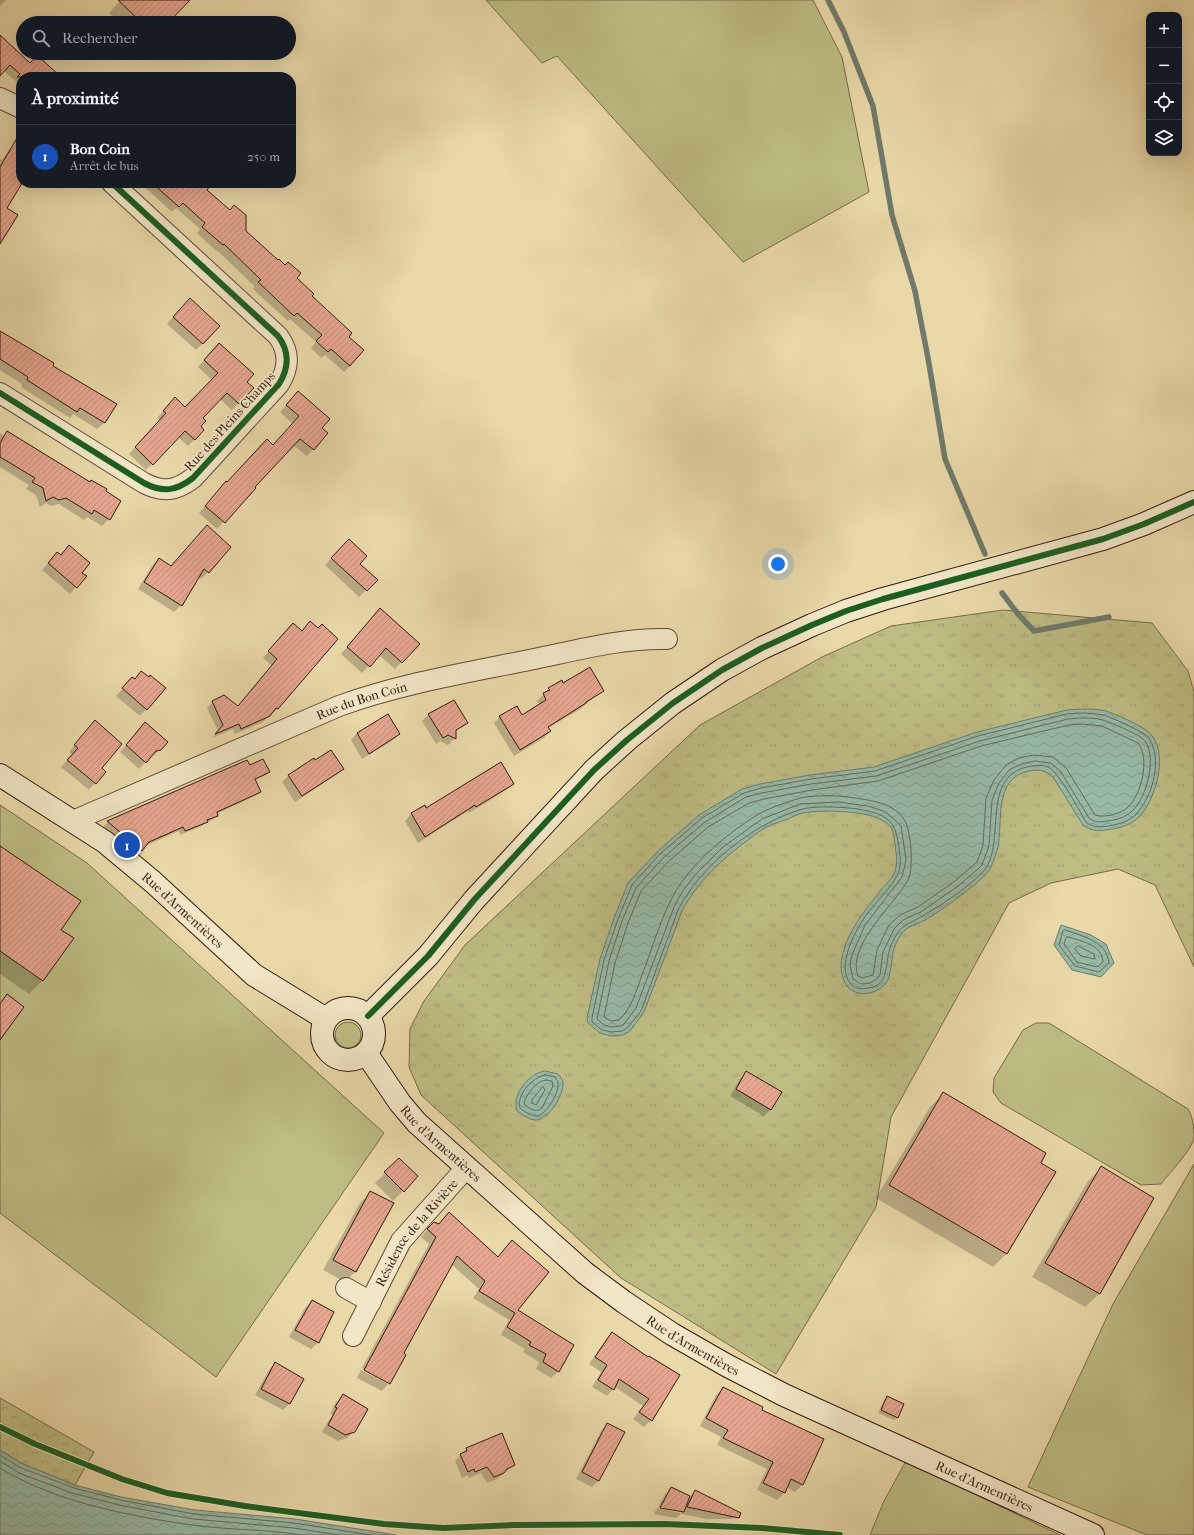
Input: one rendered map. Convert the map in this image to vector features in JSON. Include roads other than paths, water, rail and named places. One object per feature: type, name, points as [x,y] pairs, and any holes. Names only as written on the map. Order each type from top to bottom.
[{"type":"main road","points":[[368,1016],[428,956],[474,900],[594,770],[627,740],[673,703],[722,670],[762,648],[840,613],[1103,539],[1151,521],[1194,502]]},
{"type":"main road","name":"Rue d'Armentières","points":[[0,775],[105,842],[124,857],[254,975],[326,1019]]},
{"type":"main road","points":[[346,1007],[356,1009],[368,1016],[373,1027],[373,1043],[366,1053],[359,1058],[347,1060],[339,1059],[332,1055],[324,1046],[321,1038],[321,1030],[326,1019],[333,1012],[346,1007]]},
{"type":"main road","name":"Rue d'Armentières","points":[[366,1053],[379,1074],[409,1113],[467,1167],[586,1273],[624,1302],[672,1334],[726,1365],[784,1395],[1093,1535]]},
{"type":"street","points":[[0,99],[16,106]]},
{"type":"street","name":"Rue des Pleins Champs","points":[[0,393],[144,483],[157,489],[164,490],[179,487],[193,478],[284,377],[286,369],[286,352],[283,343],[278,336],[117,188]]},
{"type":"street","name":"Rue du Bon Coin","points":[[73,821],[339,706],[366,697],[482,670],[614,643],[649,638],[667,639]]},
{"type":"street","name":"Résidence de la Rivière","points":[[353,1336],[401,1241],[467,1167]]},
{"type":"street","name":"Résidence de la Rivière","points":[[346,1288],[371,1302]]},
{"type":"water","points":[[1067,710],[1103,710],[1115,714],[1144,729],[1154,739],[1158,749],[1158,774],[1151,799],[1145,809],[1133,822],[1119,828],[1093,830],[1083,825],[1053,777],[1045,771],[1029,771],[1018,775],[1010,782],[1002,802],[998,847],[990,869],[970,889],[950,904],[902,933],[897,941],[892,956],[889,977],[884,986],[874,992],[864,994],[853,991],[844,980],[841,963],[849,936],[864,912],[894,874],[896,868],[896,858],[893,831],[885,822],[867,815],[837,811],[810,812],[798,814],[762,830],[738,847],[720,863],[695,890],[682,911],[644,1012],[630,1031],[623,1035],[611,1036],[600,1033],[588,1023],[587,1018],[600,959],[628,883],[658,851],[699,815],[742,789],[760,784],[810,775],[874,767],[977,732]]},
{"type":"water","points":[[1061,925],[1091,935],[1106,944],[1114,963],[1101,977],[1072,970],[1054,945]]},
{"type":"water","points":[[545,1071],[558,1074],[562,1079],[563,1087],[559,1099],[546,1116],[536,1120],[531,1119],[517,1111],[516,1104],[519,1091],[533,1076]]},
{"type":"water","points":[[0,1450],[23,1464],[75,1485],[121,1497],[195,1510],[295,1519],[396,1535],[0,1535]]},
{"type":"waterway","points":[[828,0],[844,32],[873,106],[892,215],[915,291],[945,459],[985,554]]},
{"type":"waterway","points":[[1002,593],[1018,614],[1034,631],[1109,617]]},
{"type":"place","name":"Bon Coin","points":[[127,845]]}]
